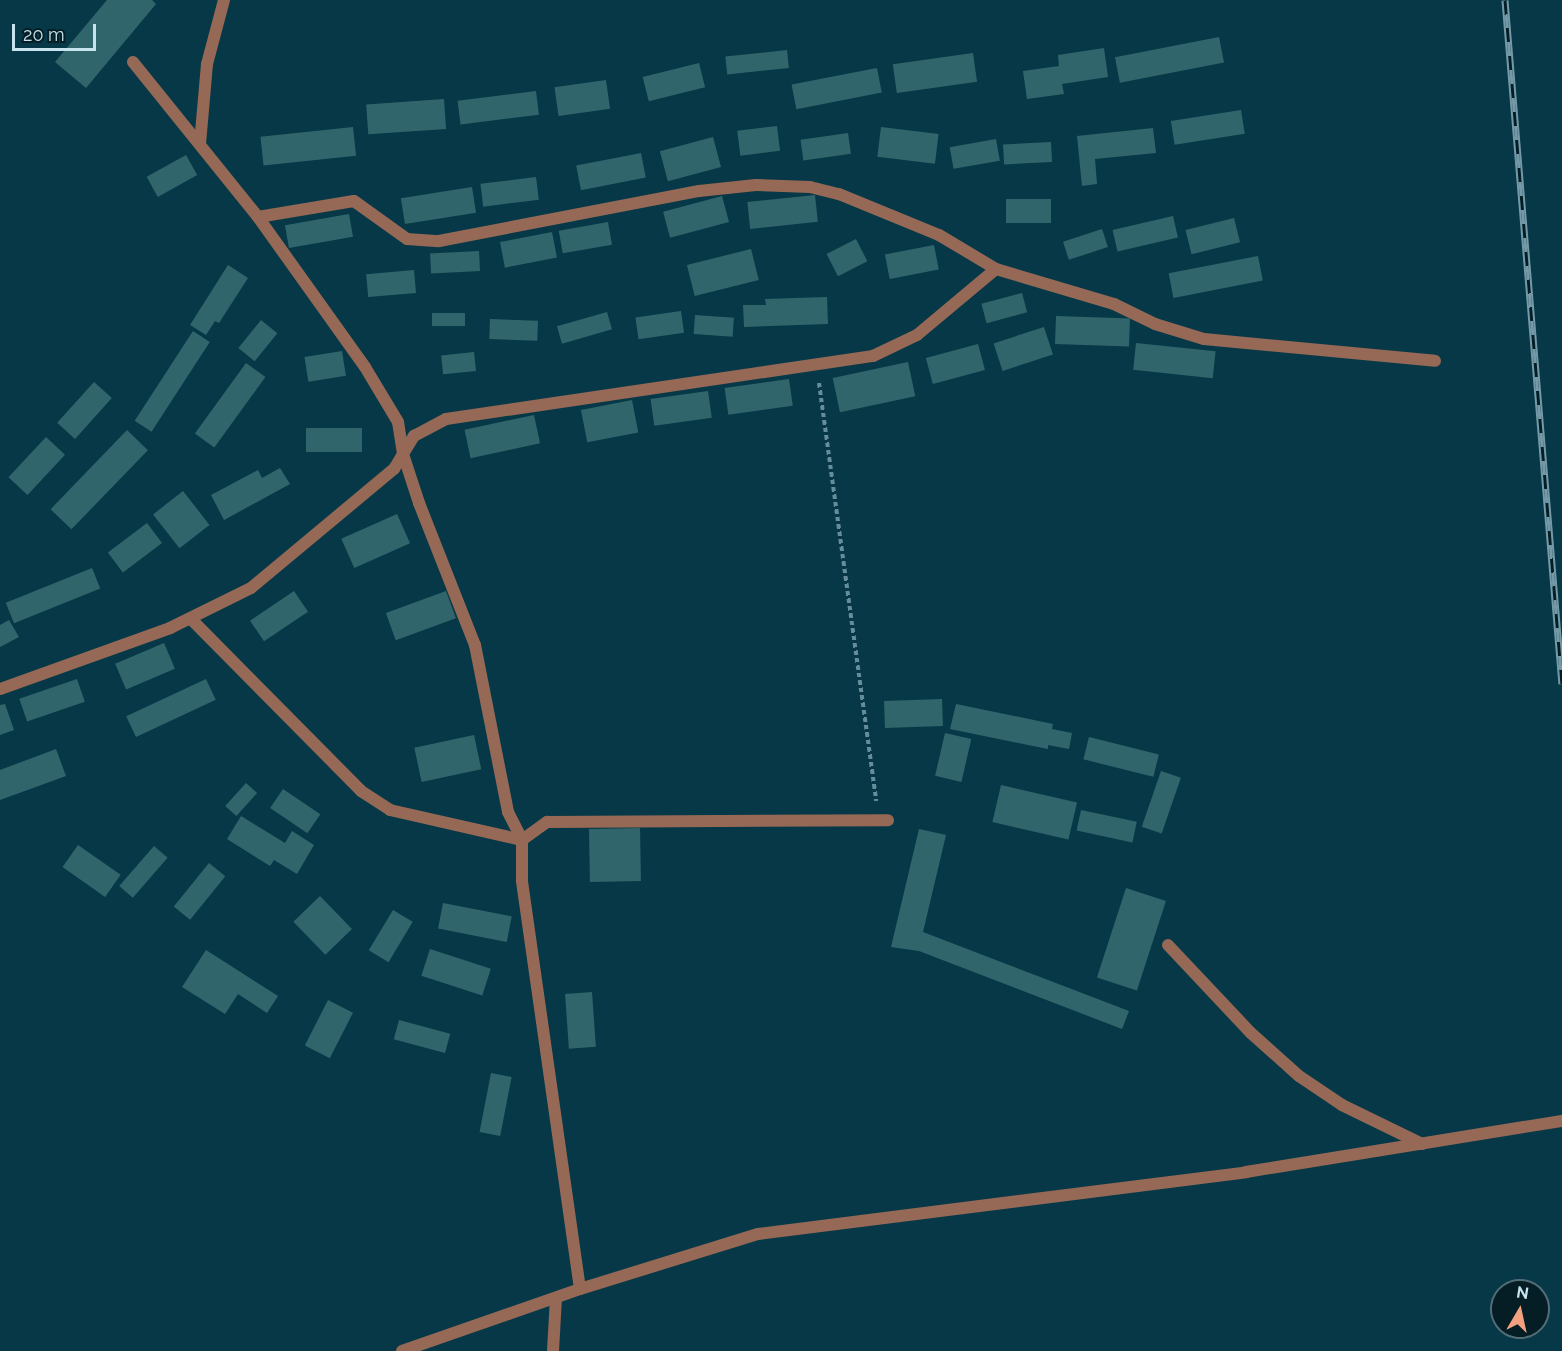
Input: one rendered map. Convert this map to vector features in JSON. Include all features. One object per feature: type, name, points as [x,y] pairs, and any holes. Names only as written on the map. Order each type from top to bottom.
[{"type":"street","points":[[200,144],[207,64],[224,0]]},
{"type":"street","points":[[133,62],[258,217],[365,367],[398,422],[403,454],[475,645],[508,812],[522,840],[522,880],[580,1289]]},
{"type":"street","points":[[258,217],[354,201],[407,239],[439,241],[699,192],[756,185],[810,187],[839,194],[939,235],[996,269],[1114,304],[1155,324],[1204,339],[1435,361]]},
{"type":"street","points":[[0,689],[191,619],[251,588],[394,470],[414,436],[446,419],[873,356],[917,335],[996,269]]},
{"type":"street","points":[[191,619],[362,791],[390,810],[522,840],[547,822],[883,820]]},
{"type":"street","points":[[1168,945],[1251,1034],[1299,1076],[1342,1105],[1422,1144]]},
{"type":"street","points":[[402,1351],[580,1289],[758,1234],[1246,1172],[1562,1121]]},
{"type":"street","points":[[553,1351],[556,1298]]},
{"type":"path","points":[[817,364],[883,820]]},
{"type":"building","points":[[107,0],[152,0],[156,4],[86,88],[55,62]]},
{"type":"building","points":[[1219,37],[1224,63],[1120,83],[1115,57]]},
{"type":"building","points":[[1104,48],[1108,77],[1062,84],[1064,94],[1027,99],[1023,71],[1059,66],[1058,55]]},
{"type":"building","points":[[787,50],[789,68],[727,74],[725,56]]},
{"type":"building","points":[[973,53],[977,82],[897,93],[893,64]]},
{"type":"building","points":[[699,63],[705,87],[649,101],[643,77]]},
{"type":"building","points":[[877,68],[882,93],[796,109],[792,85]]},
{"type":"building","points":[[606,80],[610,109],[559,116],[555,87]]},
{"type":"building","points":[[536,91],[539,115],[461,124],[458,101]]},
{"type":"building","points":[[444,99],[446,129],[368,134],[366,104]]},
{"type":"building","points":[[1241,110],[1245,134],[1175,145],[1171,121]]},
{"type":"building","points":[[777,126],[780,151],[740,156],[737,131]]},
{"type":"building","points":[[353,127],[356,156],[264,166],[261,137]]},
{"type":"building","points":[[881,127],[939,134],[935,164],[877,157]]},
{"type":"building","points":[[1153,128],[1156,153],[1095,159],[1097,184],[1082,186],[1077,136]]},
{"type":"building","points":[[848,133],[851,154],[803,160],[800,140]]},
{"type":"building","points":[[713,137],[721,167],[668,181],[660,151]]},
{"type":"building","points":[[996,139],[1000,161],[954,169],[950,147]]},
{"type":"building","points":[[1051,142],[1052,162],[1004,164],[1003,145]]},
{"type":"building","points":[[641,153],[646,178],[581,190],[576,166]]},
{"type":"building","points":[[186,155],[197,175],[158,197],[147,177]]},
{"type":"building","points":[[536,177],[539,200],[483,207],[480,184]]},
{"type":"building","points":[[472,187],[476,213],[405,224],[401,198]]},
{"type":"building","points":[[815,195],[818,222],[750,229],[747,202]]},
{"type":"building","points":[[722,196],[729,222],[670,238],[663,212]]},
{"type":"building","points":[[1006,199],[1051,199],[1051,223],[1006,223]]},
{"type":"building","points":[[349,214],[353,237],[289,248],[285,225]]},
{"type":"building","points":[[1173,216],[1178,237],[1118,251],[1113,230]]},
{"type":"building","points":[[1234,218],[1240,242],[1192,254],[1185,230]]},
{"type":"building","points":[[608,222],[612,245],[563,253],[559,231]]},
{"type":"building","points":[[1102,229],[1108,247],[1069,260],[1063,242]]},
{"type":"building","points":[[552,232],[557,258],[505,268],[500,242]]},
{"type":"building","points":[[856,239],[867,261],[838,276],[827,254]]},
{"type":"building","points":[[934,245],[939,270],[890,279],[885,255]]},
{"type":"building","points":[[751,249],[759,280],[695,296],[687,265]]},
{"type":"building","points":[[479,251],[480,271],[431,274],[430,254]]},
{"type":"building","points":[[1258,256],[1263,281],[1173,298],[1169,273]]},
{"type":"building","points":[[228,265],[248,278],[219,323],[215,321],[206,335],[190,325]]},
{"type":"building","points":[[414,270],[416,293],[368,297],[366,274]]},
{"type":"building","points":[[1022,293],[1027,312],[987,323],[981,304]]},
{"type":"building","points":[[827,297],[828,324],[744,327],[743,305],[766,305],[765,299]]},
{"type":"building","points":[[681,311],[684,333],[639,339],[635,317]]},
{"type":"building","points":[[607,312],[612,329],[562,344],[557,326]]},
{"type":"building","points":[[432,313],[465,313],[465,326],[432,326]]},
{"type":"building","points":[[695,315],[734,318],[733,337],[694,334]]},
{"type":"building","points":[[1056,316],[1130,319],[1129,347],[1055,344]]},
{"type":"building","points":[[490,319],[538,321],[537,341],[489,339]]},
{"type":"building","points":[[261,320],[277,333],[255,361],[238,348]]},
{"type":"building","points":[[1044,327],[1053,355],[1003,371],[994,343]]},
{"type":"building","points":[[193,331],[210,342],[151,432],[135,421]]},
{"type":"building","points":[[1136,343],[1216,351],[1213,378],[1133,370]]},
{"type":"building","points":[[978,344],[985,370],[933,384],[926,358]]},
{"type":"building","points":[[342,351],[346,376],[308,382],[304,357]]},
{"type":"building","points":[[474,352],[476,371],[443,374],[441,355]]},
{"type":"building","points":[[908,362],[915,396],[840,412],[833,378]]},
{"type":"building","points":[[246,363],[265,377],[214,447],[195,433]]},
{"type":"building","points":[[789,379],[793,406],[728,415],[725,388]]},
{"type":"building","points":[[94,382],[112,398],[75,439],[57,423]]},
{"type":"building","points":[[708,391],[712,418],[654,426],[651,399]]},
{"type":"building","points":[[632,400],[638,432],[587,442],[581,410]]},
{"type":"building","points":[[534,415],[540,443],[471,458],[465,430]]},
{"type":"building","points":[[306,428],[362,428],[362,452],[306,452]]},
{"type":"building","points":[[127,430],[148,450],[71,529],[51,509]]},
{"type":"building","points":[[46,437],[65,455],[28,495],[8,477]]},
{"type":"building","points":[[280,468],[290,484],[224,520],[211,495],[258,470],[262,478]]},
{"type":"building","points":[[183,491],[209,525],[180,548],[153,514]]},
{"type":"building","points":[[397,514],[410,543],[354,568],[341,539]]},
{"type":"building","points":[[147,523],[162,543],[123,572],[108,552]]},
{"type":"building","points":[[92,568],[100,588],[14,623],[6,603]]},
{"type":"building","points":[[294,591],[308,612],[264,641],[250,621]]},
{"type":"building","points":[[446,591],[456,618],[396,640],[386,613]]},
{"type":"building","points":[[9,620],[19,637],[0,647],[0,625]]},
{"type":"building","points":[[164,643],[175,669],[126,689],[115,664]]},
{"type":"building","points":[[77,679],[85,702],[27,722],[19,699]]},
{"type":"building","points":[[206,679],[216,700],[136,737],[126,716]]},
{"type":"building","points":[[942,699],[943,726],[885,728],[884,701]]},
{"type":"building","points":[[5,704],[14,730],[0,735],[0,705]]},
{"type":"building","points":[[956,704],[1053,724],[1052,729],[1072,733],[1069,749],[1048,745],[1048,749],[950,729]]},
{"type":"building","points":[[945,733],[971,739],[961,782],[935,776]]},
{"type":"building","points":[[474,735],[481,769],[422,782],[414,748]]},
{"type":"building","points":[[1089,737],[1159,754],[1153,777],[1083,759]]},
{"type":"building","points":[[56,749],[66,776],[0,800],[0,770]]},
{"type":"building","points":[[1161,771],[1181,778],[1162,834],[1142,827]]},
{"type":"building","points":[[246,783],[257,793],[236,816],[225,806]]},
{"type":"building","points":[[1001,785],[1077,803],[1068,840],[992,822]]},
{"type":"building","points":[[283,789],[320,814],[307,833],[270,808]]},
{"type":"building","points":[[1081,810],[1137,822],[1132,842],[1077,831]]},
{"type":"building","points":[[241,816],[285,843],[292,831],[314,845],[297,874],[274,860],[270,866],[227,839]]},
{"type":"building","points":[[640,828],[641,881],[590,882],[589,829]]},
{"type":"building","points":[[919,829],[946,835],[923,932],[1129,1011],[1122,1029],[919,951],[891,947]]},
{"type":"building","points":[[78,845],[121,875],[105,897],[63,867]]},
{"type":"building","points":[[154,846],[168,858],[133,898],[119,886]]},
{"type":"building","points":[[209,863],[225,876],[190,920],[174,907]]},
{"type":"building","points":[[1126,888],[1166,901],[1137,990],[1097,977]]},
{"type":"building","points":[[320,896],[352,929],[325,955],[293,922]]},
{"type":"building","points":[[443,903],[512,916],[507,942],[438,929]]},
{"type":"building","points":[[393,910],[413,922],[389,962],[369,950]]},
{"type":"building","points":[[430,949],[491,969],[482,995],[421,976]]},
{"type":"building","points":[[206,950],[278,996],[267,1013],[238,994],[225,1014],[182,987]]},
{"type":"building","points":[[592,992],[596,1047],[569,1049],[565,994]]},
{"type":"building","points":[[328,1000],[353,1013],[330,1058],[305,1045]]},
{"type":"building","points":[[399,1020],[450,1034],[445,1053],[394,1039]]},
{"type":"building","points":[[491,1073],[512,1077],[500,1136],[480,1132]]},
{"type":"railway","points":[[1505,0],[1562,684]]}]
